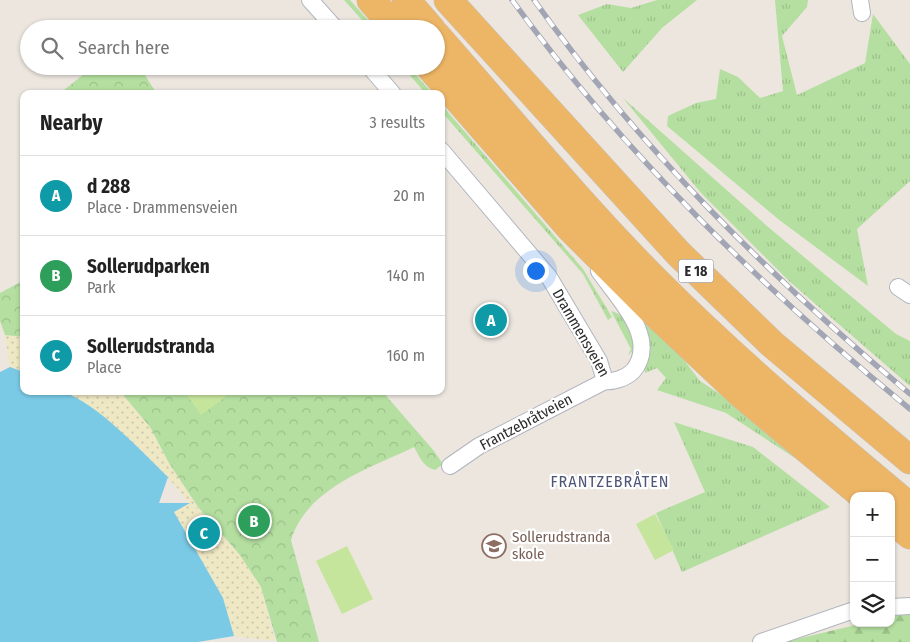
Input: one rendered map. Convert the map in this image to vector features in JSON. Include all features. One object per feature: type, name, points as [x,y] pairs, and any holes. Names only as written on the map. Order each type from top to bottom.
[{"type":"highway","points":[[371,0],[388,20]]},
{"type":"highway","points":[[406,0],[423,20]]},
{"type":"highway","name":"E 18","points":[[448,0],[634,206],[719,294],[772,344],[910,460]]},
{"type":"highway","name":"E 18","points":[[445,45],[606,229],[658,282],[752,373],[910,507]]},
{"type":"highway","points":[[438,75],[570,228],[702,358],[858,492]]},
{"type":"highway","points":[[895,522],[910,535]]},
{"type":"street","points":[[310,0],[328,20]]},
{"type":"street","points":[[377,75],[390,90]]},
{"type":"street","name":"Drammensveien","points":[[445,155],[549,277],[599,361],[605,381],[612,382],[631,372],[641,355],[642,342],[636,325],[570,228]]},
{"type":"street","name":"Frantzebråtveien","points":[[450,466],[479,446],[605,381]]},
{"type":"street","points":[[895,607],[910,606]]},
{"type":"street","points":[[761,642],[850,611]]},
{"type":"green space","points":[[344,0],[350,0],[368,20],[362,20]]},
{"type":"green space","points":[[657,0],[697,0],[662,28],[623,72],[578,15],[607,4],[631,8]]},
{"type":"green space","points":[[775,0],[808,0],[807,7],[782,36],[797,95],[865,63],[873,14],[910,64],[910,181],[857,229],[868,286],[778,219],[667,126],[668,116],[696,103],[716,99],[720,69],[738,77],[760,98],[783,91]]},
{"type":"green space","points":[[83,75],[145,75],[154,90],[64,90]]},
{"type":"green space","points":[[410,75],[416,75],[429,90],[423,90]]},
{"type":"green space","points":[[623,98],[767,226],[896,334],[910,341],[910,386],[789,281],[701,193]]},
{"type":"green space","points":[[445,109],[583,269],[612,317],[608,320],[583,274],[445,116]]},
{"type":"green space","points":[[603,269],[658,326],[700,381],[743,409],[827,479],[726,413],[657,390],[666,378],[657,368],[645,373],[644,326]]},
{"type":"green space","points":[[20,282],[20,337],[5,335],[0,321],[0,293]]},
{"type":"green space","points":[[611,311],[622,316],[631,332],[634,350],[628,355],[631,349]]},
{"type":"green space","points":[[187,395],[228,395],[201,415]]},
{"type":"green space","points":[[385,395],[443,464],[435,470],[431,469],[422,461],[414,447],[342,482],[311,506],[299,522],[291,540],[319,642],[277,642],[261,587],[240,555],[198,507],[169,463],[150,427],[124,396]]},
{"type":"green space","points":[[674,422],[753,447],[830,507],[682,572],[656,513],[705,492]]},
{"type":"green space","points":[[655,514],[674,550],[655,560],[636,524]]},
{"type":"green space","points":[[347,546],[373,599],[342,614],[316,561]]},
{"type":"green space","points":[[910,612],[910,642],[784,642],[850,626],[895,627],[895,616]]},
{"type":"sand","points":[[5,335],[20,337],[20,371],[10,367]]},
{"type":"sand","points":[[69,395],[124,395],[150,427],[169,463],[197,507],[240,555],[261,587],[275,641],[234,636],[223,598],[174,512],[189,502],[131,440]]},
{"type":"water","points":[[10,367],[20,371],[20,395],[70,395],[90,406],[118,429],[168,477],[159,503],[190,503],[174,512],[223,598],[234,636],[198,642],[0,642],[0,372]]},
{"type":"railway","points":[[512,0],[555,57],[601,112],[698,217],[801,316],[910,409]]},
{"type":"railway","points":[[534,0],[618,108],[709,209],[807,304],[910,394]]},
{"type":"place","name":"d 288","points":[[491,320]]},
{"type":"place","name":"Sollerudparken","points":[[254,521]]},
{"type":"place","name":"Sollerudstranda","points":[[204,533]]},
{"type":"place","name":"Sollerudstranda skole","points":[[494,546]]},
{"type":"district","name":"FRANTZEBRÅTEN","points":[[610,481]]}]
